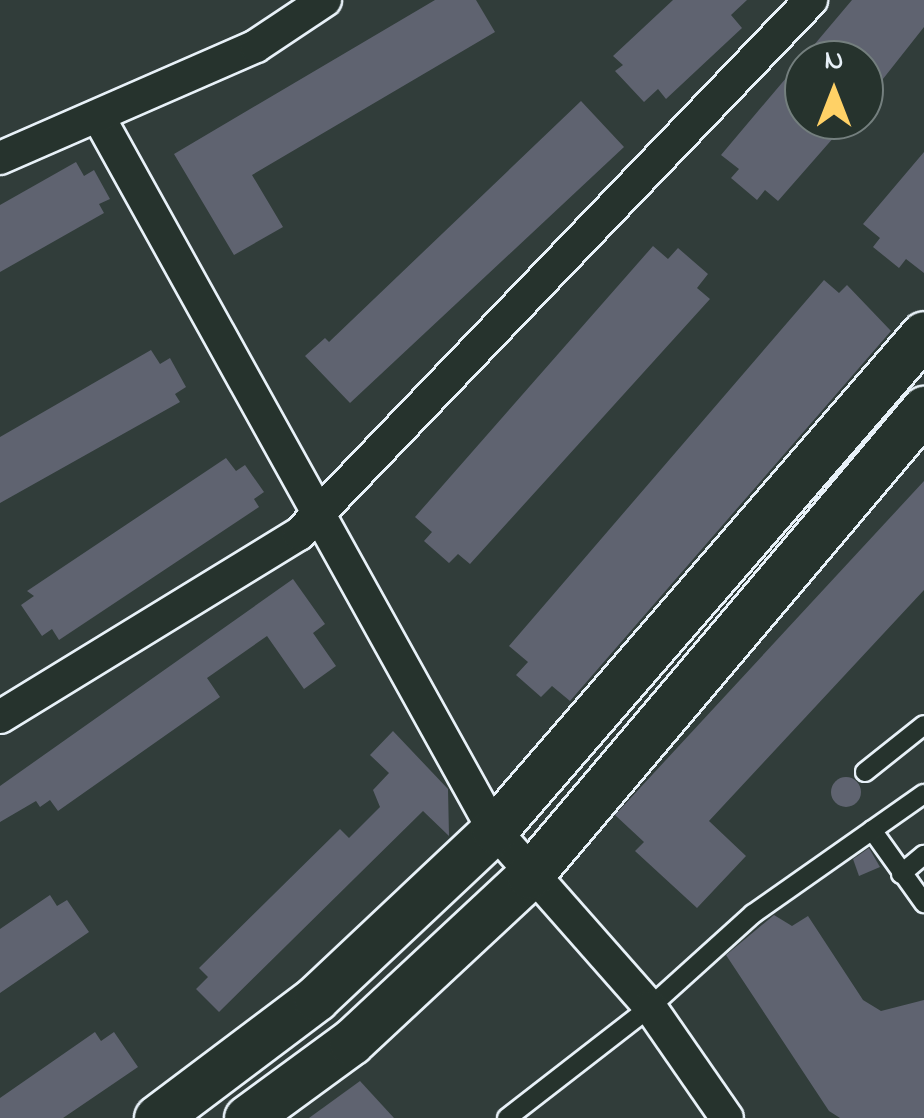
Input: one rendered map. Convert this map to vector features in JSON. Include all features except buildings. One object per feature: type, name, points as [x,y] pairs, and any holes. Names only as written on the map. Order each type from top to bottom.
[{"type":"street","points":[[0,158],[256,46],[325,0]]},
{"type":"street","points":[[0,718],[299,534],[811,0]]},
{"type":"street","points":[[98,116],[316,516],[494,830],[529,876],[650,1007],[726,1118]]},
{"type":"street","points":[[156,1118],[316,998],[494,830],[924,334]]},
{"type":"street","points":[[247,1118],[351,1042],[529,876],[924,409]]},
{"type":"lane","points":[[865,772],[924,725]]},
{"type":"lane","points":[[507,1118],[650,1007],[753,914],[924,794]]},
{"type":"lane","points":[[872,830],[924,903]]},
{"type":"lane","points":[[901,874],[924,856]]}]
